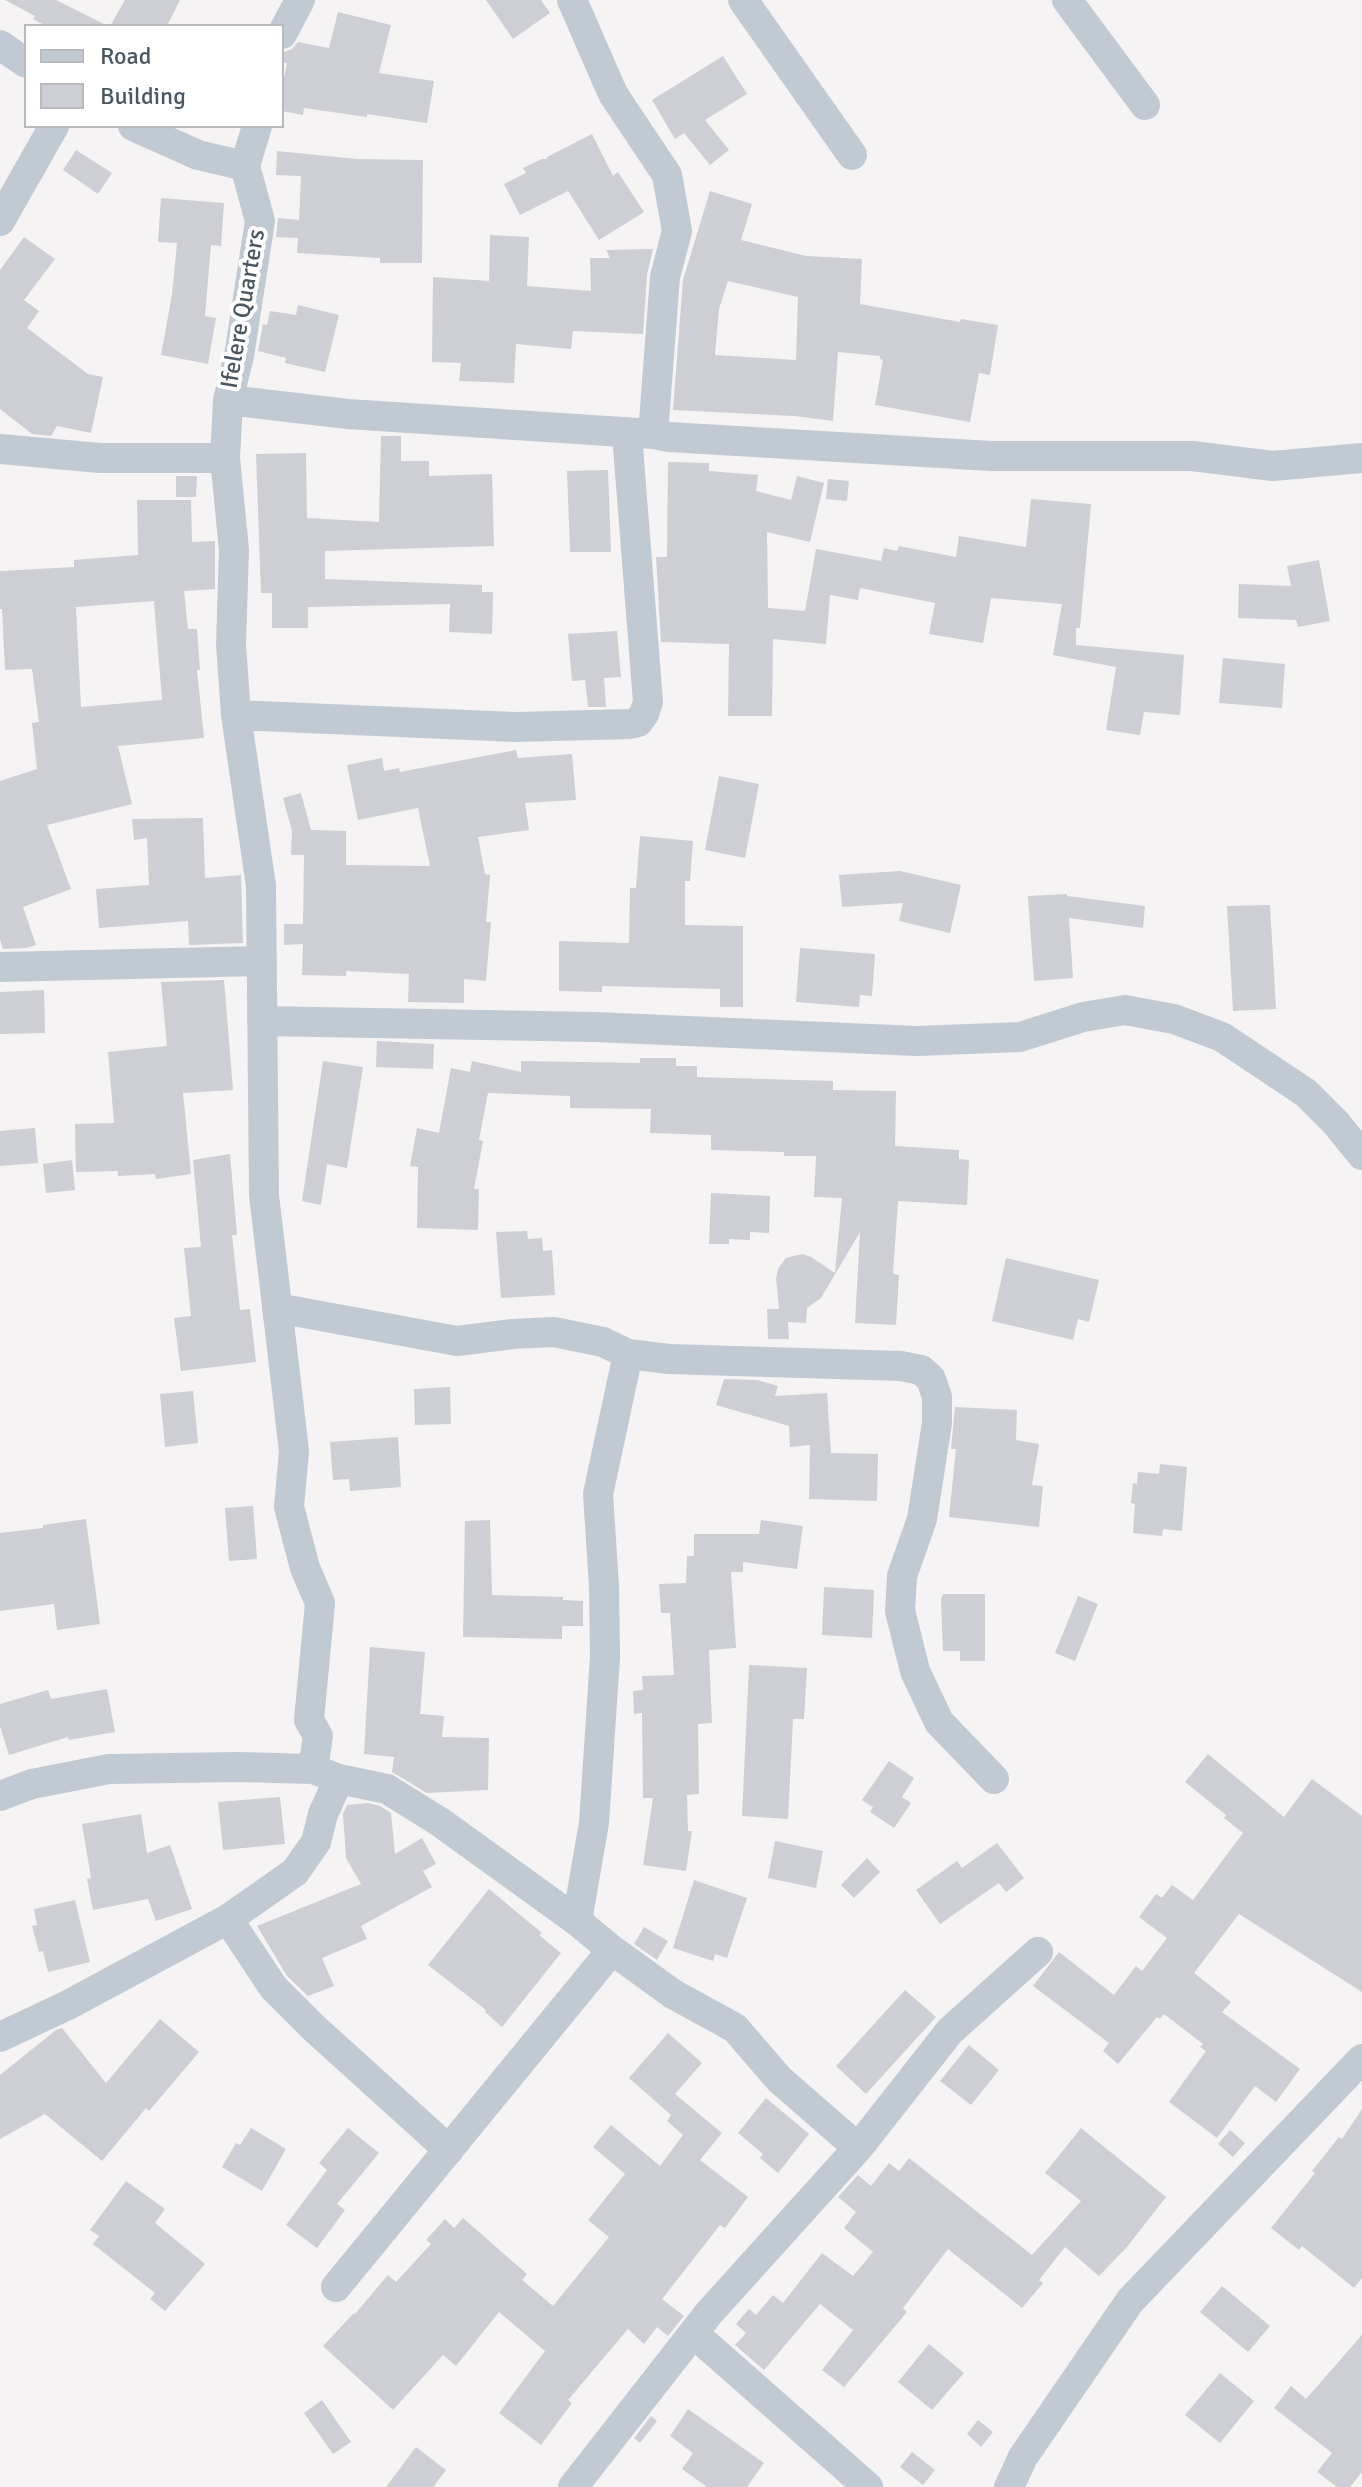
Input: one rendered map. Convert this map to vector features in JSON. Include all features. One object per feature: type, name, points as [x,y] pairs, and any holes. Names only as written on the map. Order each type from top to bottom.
[{"type":"street","points":[[284,30],[300,0]]},
{"type":"street","points":[[236,715],[515,727],[630,724],[638,722],[644,714],[648,702],[640,434],[665,277],[677,231],[667,175],[613,94],[572,0]]},
{"type":"street","points":[[743,0],[852,155]]},
{"type":"street","points":[[1067,0],[1145,105]]},
{"type":"street","points":[[0,45],[24,62]]},
{"type":"street","points":[[0,221],[53,128]]},
{"type":"street","points":[[137,128],[198,155],[245,166],[256,128]]},
{"type":"street","name":"Ifelere Quarters","points":[[245,166],[260,221],[239,356],[228,400],[225,458],[234,550],[231,644],[236,715],[261,886],[264,1195],[294,1451],[289,1507],[305,1568],[320,1603],[309,1720],[318,1736],[326,1774]]},
{"type":"street","points":[[228,400],[348,414],[991,456],[1192,456],[1273,466],[1362,458]]},
{"type":"street","points":[[0,449],[100,458],[225,458]]},
{"type":"street","points":[[0,967],[262,961]]},
{"type":"street","points":[[262,1021],[595,1027],[917,1041],[1020,1037],[1083,1017],[1125,1010],[1174,1019],[1222,1037],[1306,1093],[1362,1155]]},
{"type":"street","points":[[277,1308],[457,1341],[554,1332],[603,1342],[628,1354],[669,1359],[901,1366],[921,1370],[931,1379],[937,1397],[937,1423],[922,1519],[902,1576],[900,1611],[915,1671],[939,1722],[994,1779]]},
{"type":"street","points":[[577,1921],[594,1823],[605,1657],[598,1494],[628,1354]]},
{"type":"street","points":[[0,1796],[32,1784],[109,1769],[239,1767],[326,1774],[387,1789],[577,1921],[673,1994],[735,2028],[779,2079],[858,2148]]},
{"type":"street","points":[[0,2037],[68,2005],[228,1919],[295,1872],[316,1842],[323,1814],[326,1774]]},
{"type":"street","points":[[228,1919],[273,1987],[449,2150]]},
{"type":"street","points":[[336,2287],[612,1950]]},
{"type":"street","points":[[573,2487],[693,2333],[858,2148],[950,2031],[1038,1952]]},
{"type":"street","points":[[1009,2487],[1023,2457],[1130,2301],[1362,2059]]},
{"type":"street","points":[[693,2333],[868,2487]]},
{"type":"building","points":[[5,0],[56,0],[104,24],[42,24],[33,19],[35,16]]},
{"type":"building","points":[[125,0],[180,0],[168,24],[111,24]]},
{"type":"building","points":[[486,0],[541,0],[550,13],[513,39]]},
{"type":"building","points":[[338,12],[391,25],[379,73],[434,81],[427,123],[304,108],[303,115],[284,111],[287,63],[284,62],[284,52],[298,42],[329,48]]},
{"type":"building","points":[[723,56],[747,94],[705,120],[729,150],[710,165],[684,133],[675,139],[652,100]]},
{"type":"building","points":[[592,134],[613,176],[618,172],[644,212],[599,240],[568,191],[520,215],[504,184],[526,173],[523,168],[547,159]]},
{"type":"building","points":[[76,150],[112,173],[98,194],[63,170]]},
{"type":"building","points":[[277,151],[357,159],[423,160],[422,263],[380,263],[380,258],[297,253],[298,238],[276,237],[278,218],[299,220],[301,176],[276,175]]},
{"type":"building","points":[[710,191],[752,204],[741,240],[806,256],[862,259],[860,304],[960,322],[961,319],[998,325],[990,375],[979,373],[970,422],[875,405],[883,360],[880,356],[838,352],[833,421],[673,410],[683,280]],"holes":[[[728,281],[798,297],[796,360],[715,355],[719,309]]]},
{"type":"building","points":[[161,198],[224,203],[221,246],[211,245],[205,316],[216,318],[208,364],[161,355],[172,295],[177,243],[158,242]]},
{"type":"building","points":[[490,235],[529,237],[527,286],[591,291],[590,258],[610,258],[606,250],[653,249],[647,275],[643,334],[573,331],[571,349],[516,344],[514,383],[459,381],[461,363],[432,362],[433,277],[489,281]]},
{"type":"building","points":[[24,237],[55,259],[24,300],[39,311],[27,328],[88,374],[103,377],[91,433],[57,426],[51,436],[32,434],[0,409],[0,270]]},
{"type":"building","points":[[298,305],[339,315],[325,372],[285,363],[286,358],[258,351],[263,324],[267,325],[270,311],[296,315]]},
{"type":"building","points":[[381,436],[401,436],[401,461],[429,461],[429,476],[492,474],[494,546],[325,551],[325,579],[482,585],[482,592],[493,592],[492,634],[449,632],[450,604],[308,607],[308,628],[272,628],[272,593],[261,593],[256,454],[306,453],[307,518],[379,522]]},
{"type":"building","points":[[668,462],[709,463],[709,471],[758,475],[756,491],[791,500],[797,476],[824,483],[810,542],[767,532],[768,608],[805,611],[816,549],[881,561],[884,548],[897,551],[899,546],[956,557],[959,536],[1026,547],[1031,499],[1091,504],[1076,645],[1184,655],[1180,715],[1144,712],[1140,735],[1106,730],[1116,667],[1053,655],[1062,604],[991,598],[983,643],[929,634],[935,603],[860,588],[858,600],[830,595],[826,644],[773,639],[772,716],[728,716],[729,644],[661,642],[656,557],[667,557]]},
{"type":"building","points":[[608,470],[611,552],[570,552],[567,471]]},
{"type":"building","points":[[176,476],[197,476],[196,497],[176,497]]},
{"type":"building","points":[[828,479],[849,481],[847,501],[826,499]]},
{"type":"building","points":[[137,500],[191,500],[192,542],[215,541],[215,589],[184,591],[188,629],[197,629],[200,670],[197,670],[204,738],[118,746],[132,804],[47,825],[71,889],[23,907],[36,945],[3,949],[0,939],[0,781],[37,769],[32,723],[39,722],[32,669],[5,670],[0,571],[74,567],[74,560],[138,555]],"holes":[[[154,601],[162,700],[81,707],[76,607]]]},
{"type":"building","points":[[1319,560],[1330,621],[1298,627],[1296,620],[1238,618],[1239,584],[1291,586],[1287,566]]},
{"type":"building","points":[[617,631],[621,677],[604,678],[606,707],[588,707],[585,680],[572,681],[568,634]]},
{"type":"building","points":[[1223,658],[1285,664],[1282,708],[1219,703]]},
{"type":"building","points":[[516,750],[518,758],[572,754],[576,800],[525,803],[529,830],[478,837],[485,874],[490,875],[486,922],[491,922],[486,981],[464,979],[464,1003],[408,1002],[409,974],[346,971],[346,976],[302,975],[303,944],[284,945],[284,924],[303,924],[304,855],[291,855],[292,831],[283,798],[301,793],[311,830],[346,831],[346,865],[430,866],[418,808],[358,820],[347,765],[382,758],[384,771],[399,768],[400,772]]},
{"type":"building","points":[[719,776],[759,784],[745,858],[705,850]]},
{"type":"building","points":[[203,818],[205,878],[241,875],[243,943],[189,945],[188,921],[99,928],[96,889],[149,885],[147,838],[134,840],[132,819]]},
{"type":"building","points":[[640,836],[693,841],[690,881],[685,881],[685,925],[743,926],[743,1007],[720,1007],[720,989],[602,986],[602,992],[559,991],[559,941],[629,943],[630,888],[636,888]]},
{"type":"building","points":[[900,871],[961,885],[950,933],[899,921],[903,903],[842,907],[839,875]]},
{"type":"building","points":[[1067,894],[1145,906],[1143,928],[1069,918],[1073,978],[1034,981],[1028,896]]},
{"type":"building","points":[[1270,905],[1276,1009],[1233,1011],[1227,906]]},
{"type":"building","points":[[800,948],[875,954],[872,996],[860,995],[859,1007],[796,1002]]},
{"type":"building","points":[[224,980],[233,1090],[183,1093],[191,1174],[156,1179],[155,1174],[118,1176],[118,1171],[76,1172],[75,1124],[114,1123],[108,1052],[167,1046],[161,982]]},
{"type":"building","points":[[44,990],[45,1033],[0,1034],[0,992]]},
{"type":"building","points":[[377,1041],[434,1044],[433,1069],[376,1067]]},
{"type":"building","points":[[640,1058],[676,1058],[676,1066],[697,1066],[697,1077],[833,1081],[833,1090],[896,1091],[895,1146],[959,1150],[959,1159],[969,1160],[967,1205],[898,1201],[893,1274],[899,1275],[896,1325],[855,1323],[860,1232],[821,1298],[807,1308],[806,1323],[788,1322],[789,1339],[768,1339],[767,1309],[779,1309],[776,1278],[786,1258],[802,1254],[835,1273],[842,1198],[814,1197],[816,1156],[711,1150],[711,1135],[650,1133],[651,1109],[570,1108],[570,1096],[488,1093],[474,1189],[479,1189],[478,1230],[417,1228],[418,1167],[410,1166],[417,1128],[439,1133],[451,1068],[470,1072],[472,1061],[521,1072],[521,1061],[640,1063]]},
{"type":"building","points":[[323,1061],[363,1067],[347,1168],[327,1164],[321,1205],[302,1201]]},
{"type":"building","points":[[35,1128],[38,1163],[0,1166],[0,1131]]},
{"type":"building","points":[[230,1154],[237,1235],[232,1235],[240,1310],[250,1309],[256,1362],[181,1371],[174,1318],[191,1316],[184,1248],[201,1247],[193,1160]]},
{"type":"building","points":[[72,1160],[75,1190],[46,1193],[43,1164]]},
{"type":"building","points":[[711,1193],[770,1196],[769,1233],[750,1232],[750,1240],[729,1239],[729,1244],[709,1244]]},
{"type":"building","points":[[527,1231],[528,1239],[542,1238],[543,1251],[552,1250],[555,1295],[501,1298],[496,1232]]},
{"type":"building","points":[[1006,1258],[1099,1280],[1089,1322],[1078,1319],[1073,1340],[992,1321]]},
{"type":"building","points":[[724,1379],[757,1380],[778,1386],[775,1396],[827,1393],[831,1453],[878,1454],[877,1501],[809,1499],[810,1445],[790,1447],[789,1426],[716,1405]]},
{"type":"building","points":[[450,1387],[451,1424],[415,1425],[414,1389]]},
{"type":"building","points":[[193,1391],[198,1443],[165,1447],[160,1394]]},
{"type":"building","points":[[955,1407],[1017,1410],[1016,1440],[1039,1444],[1032,1485],[1043,1486],[1039,1527],[949,1517],[956,1449],[951,1449]]},
{"type":"building","points":[[398,1437],[401,1487],[350,1491],[349,1479],[333,1480],[330,1442]]},
{"type":"building","points":[[1160,1464],[1187,1467],[1182,1531],[1163,1529],[1162,1536],[1133,1533],[1133,1483],[1137,1484],[1138,1472],[1159,1474]]},
{"type":"building","points":[[253,1506],[257,1559],[229,1561],[225,1508]]},
{"type":"building","points":[[86,1519],[100,1624],[57,1630],[54,1604],[0,1611],[0,1533]]},
{"type":"building","points":[[490,1520],[492,1595],[563,1597],[563,1600],[583,1601],[583,1626],[562,1626],[562,1639],[463,1637],[465,1521]]},
{"type":"building","points":[[761,1520],[803,1526],[797,1569],[743,1562],[743,1572],[731,1572],[736,1648],[709,1650],[712,1723],[698,1724],[699,1794],[687,1795],[688,1831],[692,1831],[686,1871],[643,1865],[653,1798],[643,1798],[642,1713],[634,1714],[633,1691],[643,1690],[642,1676],[674,1675],[670,1613],[661,1613],[659,1584],[686,1583],[687,1556],[694,1556],[694,1534],[759,1534]]},
{"type":"building","points":[[824,1587],[874,1590],[872,1638],[822,1635]]},
{"type":"building","points":[[943,1594],[985,1594],[985,1661],[960,1661],[960,1651],[943,1651]]},
{"type":"building","points":[[1078,1596],[1098,1604],[1075,1661],[1055,1653]]},
{"type":"building","points":[[370,1647],[425,1652],[420,1714],[444,1716],[442,1737],[489,1738],[488,1790],[427,1793],[392,1772],[394,1757],[364,1754]]},
{"type":"building","points":[[749,1665],[807,1668],[804,1719],[793,1719],[788,1819],[742,1816]]},
{"type":"building","points":[[107,1689],[115,1732],[69,1740],[68,1737],[9,1755],[0,1726],[0,1704],[48,1690],[51,1699]]},
{"type":"building","points":[[1208,1754],[1284,1817],[1312,1779],[1362,1816],[1362,1992],[1239,1914],[1194,1973],[1231,2002],[1222,2012],[1300,2069],[1276,2102],[1255,2086],[1217,2138],[1169,2102],[1206,2051],[1200,2047],[1203,2044],[1164,2014],[1160,2019],[1157,2017],[1118,2064],[1103,2051],[1109,2043],[1033,1986],[1059,1952],[1114,1995],[1136,1966],[1142,1971],[1167,1938],[1139,1917],[1156,1894],[1162,1898],[1172,1885],[1193,1900],[1243,1833],[1185,1782]]},
{"type":"building","points":[[889,1761],[914,1778],[902,1797],[911,1803],[894,1828],[870,1812],[873,1807],[862,1800]]},
{"type":"building","points":[[280,1797],[285,1844],[223,1850],[218,1802]]},
{"type":"building","points":[[368,1803],[391,1813],[395,1854],[422,1838],[436,1864],[423,1871],[432,1887],[361,1926],[367,1939],[322,1958],[334,1986],[308,1996],[287,1976],[257,1926],[361,1884],[346,1858],[343,1814],[347,1805]]},
{"type":"building","points":[[141,1814],[147,1853],[170,1845],[192,1909],[156,1921],[148,1899],[93,1910],[87,1879],[91,1878],[82,1824]]},
{"type":"building","points":[[775,1841],[823,1851],[816,1888],[768,1878]]},
{"type":"building","points":[[997,1843],[1024,1878],[1006,1892],[999,1883],[940,1924],[916,1890],[957,1861],[962,1868]]},
{"type":"building","points":[[867,1858],[880,1872],[854,1898],[841,1885]]},
{"type":"building","points":[[694,1880],[747,1898],[727,1958],[715,1954],[713,1961],[673,1948]]},
{"type":"building","points":[[489,1889],[561,1953],[502,2027],[486,2010],[428,1965]]},
{"type":"building","points":[[75,1900],[90,1962],[48,1972],[32,1926],[37,1925],[34,1909]]},
{"type":"building","points":[[644,1927],[668,1941],[657,1960],[634,1944]]},
{"type":"building","points":[[905,1990],[936,2017],[866,2094],[836,2066]]},
{"type":"building","points":[[160,2019],[199,2052],[102,2161],[45,2114],[0,2139],[0,2075],[56,2030],[62,2028],[106,2083]]},
{"type":"building","points":[[668,2033],[702,2063],[675,2094],[722,2133],[700,2160],[748,2197],[725,2228],[720,2225],[662,2299],[684,2316],[668,2336],[657,2327],[644,2344],[628,2329],[568,2400],[572,2403],[541,2445],[499,2413],[545,2351],[499,2312],[456,2366],[443,2355],[393,2410],[323,2346],[388,2275],[396,2282],[431,2244],[426,2240],[445,2219],[454,2228],[463,2218],[527,2274],[522,2280],[553,2306],[609,2237],[588,2220],[625,2174],[593,2147],[611,2125],[660,2166],[683,2135],[667,2121],[671,2115],[629,2078]]},
{"type":"building","points":[[969,2045],[999,2070],[971,2105],[940,2081]]},
{"type":"building","points":[[766,2098],[809,2134],[778,2173],[760,2158],[763,2154],[738,2133]]},
{"type":"building","points":[[1362,2109],[1362,2278],[1354,2288],[1302,2246],[1299,2250],[1271,2228]]},
{"type":"building","points":[[251,2128],[286,2149],[262,2191],[222,2167],[236,2143],[240,2145]]},
{"type":"building","points":[[348,2128],[379,2153],[337,2204],[345,2210],[317,2248],[286,2225],[327,2170],[319,2163]]},
{"type":"building","points":[[1081,2128],[1166,2197],[1127,2247],[1099,2276],[1065,2247],[1039,2280],[1043,2283],[1022,2308],[948,2249],[903,2308],[907,2312],[844,2387],[822,2370],[853,2330],[820,2304],[764,2370],[735,2345],[746,2333],[736,2324],[749,2309],[756,2315],[773,2295],[783,2303],[822,2253],[853,2276],[873,2252],[844,2228],[856,2212],[838,2197],[858,2175],[871,2186],[889,2163],[899,2171],[909,2158],[1032,2255],[1081,2201],[1045,2173]]},
{"type":"building","points":[[1230,2130],[1245,2143],[1233,2157],[1218,2144]]},
{"type":"building","points":[[126,2181],[165,2209],[155,2223],[205,2264],[165,2311],[150,2299],[155,2293],[93,2244],[99,2236],[90,2230]]},
{"type":"building","points":[[1222,2286],[1270,2326],[1248,2352],[1200,2312]]},
{"type":"building","points":[[1362,2335],[1362,2472],[1350,2487],[1337,2487],[1317,2472],[1332,2453],[1274,2408],[1291,2386],[1306,2399]]},
{"type":"building","points":[[929,2344],[964,2373],[932,2410],[898,2382]]},
{"type":"building","points":[[1220,2373],[1254,2401],[1220,2443],[1185,2415]]},
{"type":"building","points":[[322,2400],[351,2442],[333,2454],[304,2413]]},
{"type":"building","points":[[688,2409],[764,2463],[747,2487],[707,2487],[682,2469],[693,2453],[670,2436]]},
{"type":"building","points":[[651,2416],[657,2421],[640,2443],[634,2438]]},
{"type":"building","points":[[978,2420],[993,2432],[981,2447],[967,2434]]},
{"type":"building","points":[[416,2447],[446,2470],[433,2487],[386,2487]]},
{"type":"building","points":[[912,2452],[935,2470],[923,2485],[900,2467]]}]
